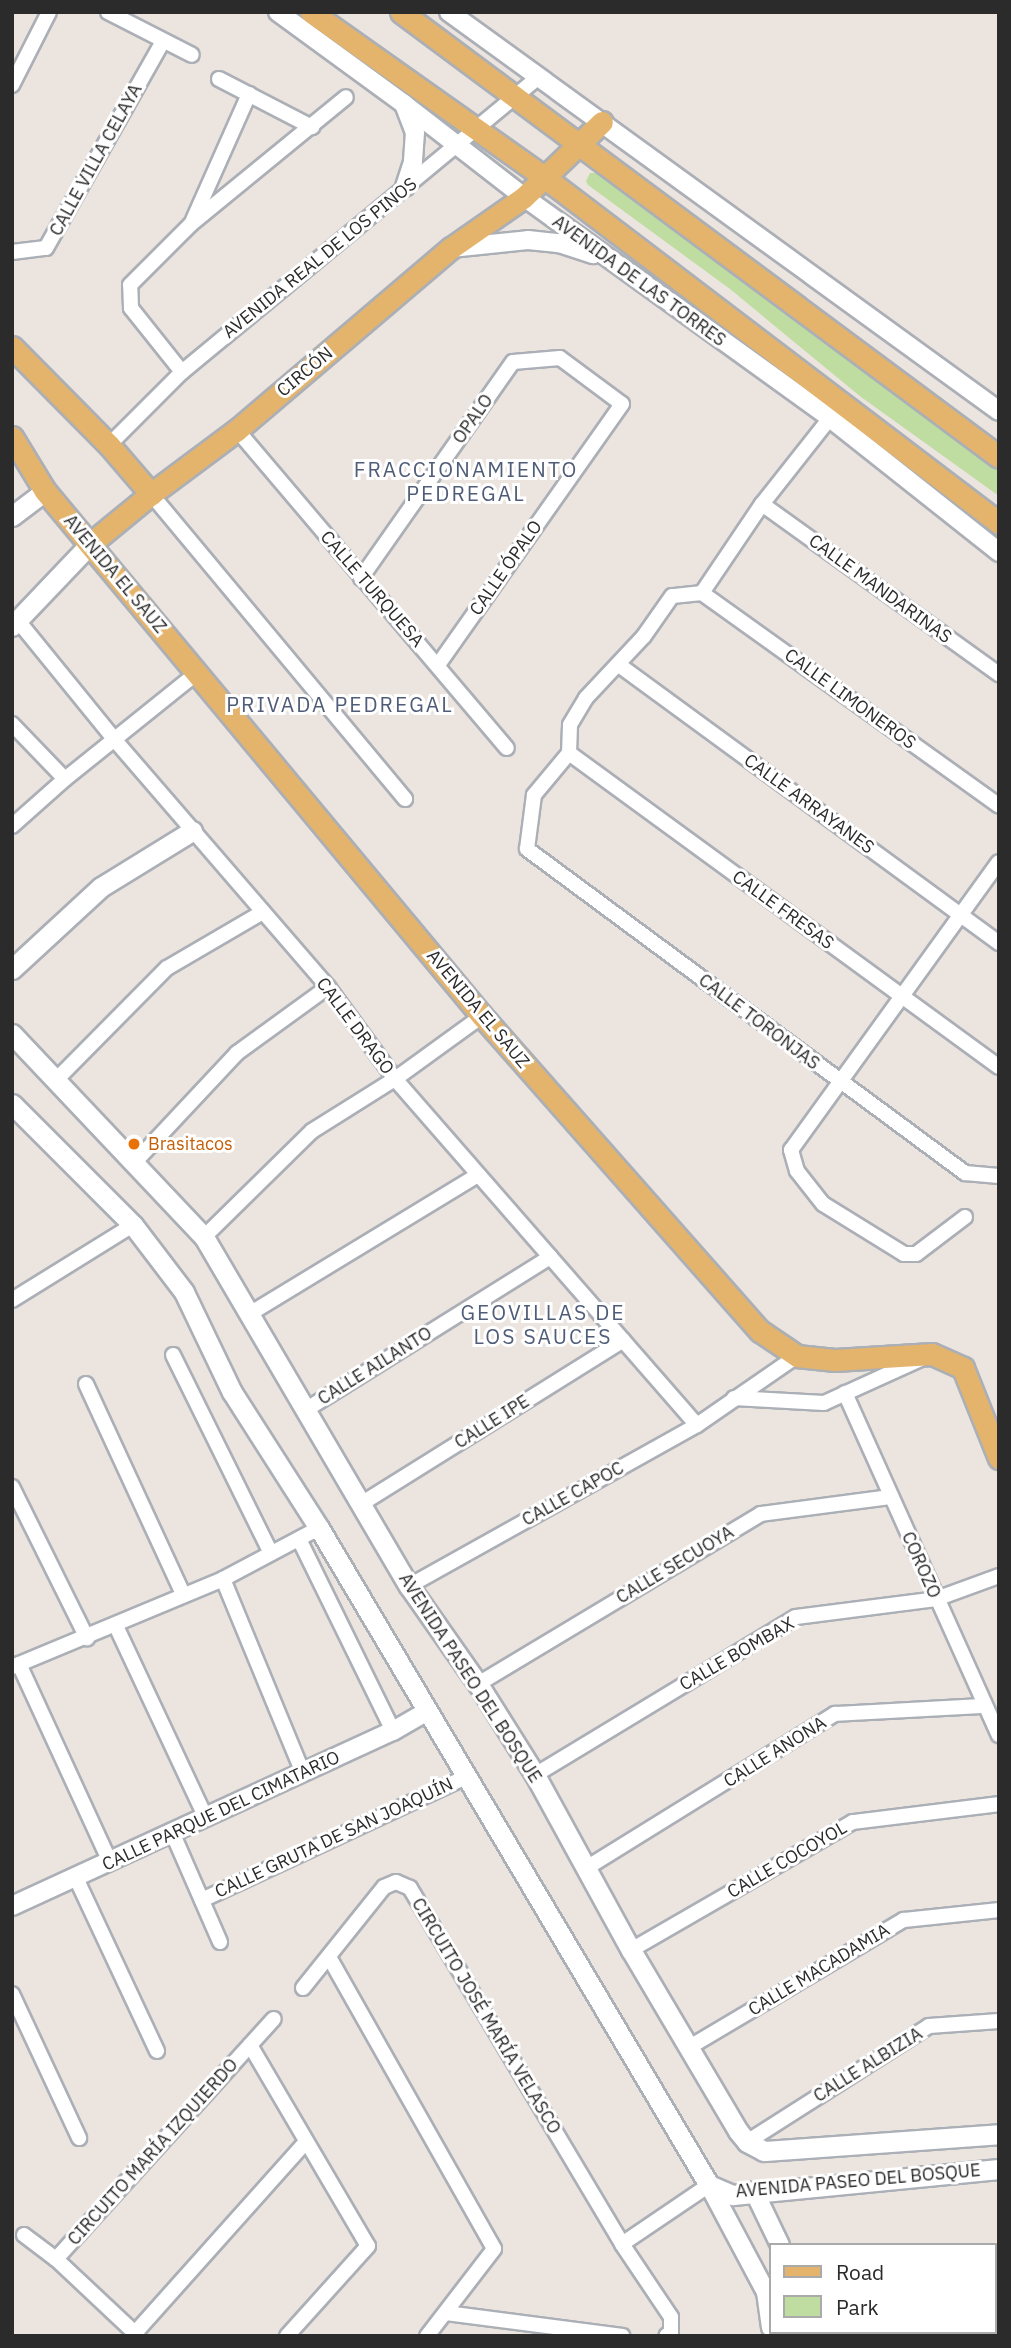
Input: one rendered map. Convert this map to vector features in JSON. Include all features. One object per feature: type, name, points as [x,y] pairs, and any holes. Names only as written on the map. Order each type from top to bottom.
[{"type":"main road","name":"AVENIDA DE LAS TORRES","points":[[311,12],[544,177],[999,523]]},
{"type":"main road","points":[[401,12],[999,457]]},
{"type":"main road","name":"CIRCÓN","points":[[15,624],[90,544],[151,494],[237,430],[452,248],[524,197],[603,122]]},
{"type":"main road","points":[[12,347],[109,444],[151,494]]},
{"type":"main road","name":"AVENIDA EL SAUZ","points":[[12,437],[45,491],[482,1016],[760,1331],[797,1356],[835,1360],[932,1354],[963,1368],[999,1458]]},
{"type":"main road","points":[[12,516],[45,491]]},
{"type":"main road","points":[[12,969],[101,887],[192,831]]},
{"type":"main road","name":"AVENIDA PASEO DEL BOSQUE","points":[[12,1034],[204,1237],[409,1586],[478,1685],[535,1775],[588,1867],[631,1950],[747,2142],[764,2151],[999,2134]]},
{"type":"main road","points":[[12,1104],[133,1225],[184,1292],[232,1392],[319,1528],[709,2185]]},
{"type":"main road","name":"AVENIDA PASEO DEL BOSQUE","points":[[709,2185],[733,2195],[999,2169]]},
{"type":"street","points":[[12,85],[49,12]]},
{"type":"street","points":[[108,12],[192,55]]},
{"type":"street","name":"AVENIDA DE LAS TORRES","points":[[278,12],[459,145],[524,197],[830,418],[999,552]]},
{"type":"street","points":[[449,12],[999,411]]},
{"type":"street","name":"CALLE VILLA CELAYA","points":[[12,251],[46,248],[163,41]]},
{"type":"street","name":"AVENIDA REAL DE LOS PINOS","points":[[109,444],[182,372],[538,78]]},
{"type":"street","points":[[219,79],[312,127]]},
{"type":"street","points":[[191,224],[249,94]]},
{"type":"street","points":[[182,372],[131,308],[130,285],[191,224],[346,97]]},
{"type":"street","points":[[404,104],[415,132],[413,162],[405,187]]},
{"type":"street","points":[[452,248],[528,240],[559,243],[609,259]]},
{"type":"street","name":"OPALO","points":[[360,578],[513,362],[560,358],[621,404]]},
{"type":"street","name":"CALLE ÓPALO","points":[[438,664],[621,404]]},
{"type":"street","points":[[569,753],[570,725],[586,698],[619,665],[672,596],[702,593],[762,504],[830,418]]},
{"type":"street","name":"CALLE TURQUESA","points":[[237,430],[507,748]]},
{"type":"street","points":[[151,494],[405,799]]},
{"type":"street","name":"CALLE MANDARINAS","points":[[762,504],[999,674]]},
{"type":"street","name":"CALLE LIMONEROS","points":[[702,593],[999,806]]},
{"type":"street","name":"CALLE DRAGO","points":[[15,624],[328,987],[394,1079],[697,1425]]},
{"type":"street","name":"CALLE ARRAYANES","points":[[619,665],[999,943]]},
{"type":"street","points":[[12,826],[65,779],[198,672]]},
{"type":"street","points":[[12,724],[65,779]]},
{"type":"street","name":"CALLE TORONJAS","points":[[569,753],[534,795],[527,849],[965,1173],[999,1176]]},
{"type":"street","name":"CALLE FRESAS","points":[[569,753],[999,1067]]},
{"type":"street","points":[[965,1217],[916,1254],[904,1254],[823,1204],[797,1171],[791,1150],[999,862]]},
{"type":"street","points":[[57,1079],[167,968],[263,912]]},
{"type":"street","points":[[135,1162],[237,1053],[328,987]]},
{"type":"street","points":[[204,1237],[312,1131],[394,1079],[482,1016]]},
{"type":"street","points":[[251,1313],[478,1175]]},
{"type":"street","points":[[12,1300],[133,1225]]},
{"type":"street","name":"CALLE AILANTO","points":[[307,1409],[550,1257]]},
{"type":"street","name":"CALLE IPE","points":[[361,1504],[622,1340]]},
{"type":"street","points":[[734,1398],[824,1403],[932,1354]]},
{"type":"street","points":[[173,1355],[271,1553]]},
{"type":"street","name":"CALLE CAPOC","points":[[409,1586],[697,1425],[797,1356]]},
{"type":"street","points":[[86,1384],[183,1594]]},
{"type":"street","name":"COROZO","points":[[845,1394],[999,1735]]},
{"type":"street","points":[[12,1487],[87,1638]]},
{"type":"street","name":"CALLE SECUOYA","points":[[478,1685],[761,1514],[891,1497]]},
{"type":"street","points":[[110,1862],[15,1666],[116,1626],[183,1594],[223,1580],[319,1528]]},
{"type":"street","points":[[299,1539],[393,1731]]},
{"type":"street","name":"CALLE BOMBAX","points":[[535,1775],[796,1617],[936,1599],[999,1576]]},
{"type":"street","points":[[223,1580],[303,1773]]},
{"type":"street","points":[[116,1626],[206,1818]]},
{"type":"street","name":"CALLE ANONA","points":[[588,1867],[835,1714],[984,1706]]},
{"type":"street","name":"CALLE PARQUE DEL CIMATARIO","points":[[14,1900],[76,1878],[393,1731],[427,1711]]},
{"type":"street","name":"CALLE GRUTA DE SAN JOAQUÍN","points":[[202,1900],[466,1777]]},
{"type":"street","name":"CALLE COCOYOL","points":[[631,1950],[853,1822],[999,1804]]},
{"type":"street","points":[[172,1832],[220,1942]]},
{"type":"street","points":[[76,1878],[158,2051]]},
{"type":"street","name":"CIRCUITO JOSÉ MARÍA VELASCO","points":[[303,1988],[384,1887],[396,1882],[410,1888],[622,2244],[671,2317],[671,2332],[666,2336]]},
{"type":"street","name":"CALLE MACADAMIA","points":[[688,2048],[904,1920],[999,1910]]},
{"type":"street","points":[[329,1957],[494,2249],[427,2336]]},
{"type":"street","points":[[12,1994],[79,2138]]},
{"type":"street","name":"CIRCUITO MARÍA IZQUIERDO","points":[[56,2259],[274,2019]]},
{"type":"street","name":"CALLE ALBIZIA","points":[[747,2142],[929,2026],[999,2021]]},
{"type":"street","name":"CIRCUITO MARÍA IZQUIERDO","points":[[250,2045],[368,2246],[288,2336]]},
{"type":"street","points":[[137,2334],[306,2142]]},
{"type":"street","points":[[622,2244],[709,2185],[766,2292],[769,2312]]},
{"type":"street","points":[[754,2191],[779,2243]]},
{"type":"street","name":"CIRCUITO MARÍA IZQUIERDO","points":[[24,2235],[56,2259],[137,2334]]},
{"type":"street","points":[[997,2283],[999,2290]]},
{"type":"street","points":[[446,2313],[623,2336]]},
{"type":"green space","points":[[590,173],[597,173],[616,186],[999,461],[999,496],[861,397],[730,289],[588,185],[586,181]]},
{"type":"place","name":"Brasitacos","points":[[134,1144]]},
{"type":"district","name":"FRACCIONAMIENTO PEDREGAL","points":[[466,481]]},
{"type":"district","name":"PRIVADA PEDREGAL","points":[[340,704]]},
{"type":"district","name":"GEOVILLAS DE LOS SAUCES","points":[[543,1324]]}]
